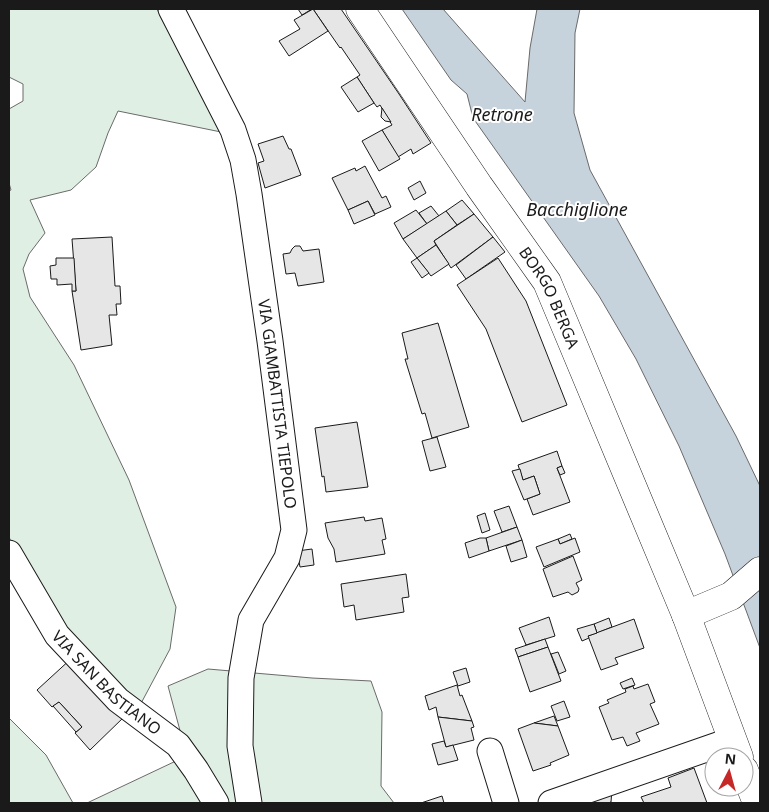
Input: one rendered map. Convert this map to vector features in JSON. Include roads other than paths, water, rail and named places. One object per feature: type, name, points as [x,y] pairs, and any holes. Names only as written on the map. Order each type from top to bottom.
[{"type":"main road","name":"BORGO BERGA","points":[[360,9],[547,282],[686,615],[736,747]]},
{"type":"main road","points":[[686,615],[730,596],[760,571]]},
{"type":"street","name":"VIA GIAMBATTISTA TIEPOLO","points":[[171,9],[233,130],[243,160],[270,341],[294,530],[286,558],[251,620],[240,678],[240,746],[249,803]]},
{"type":"street","name":"VIA SAN BASTIANO","points":[[9,553],[57,636],[118,700],[178,745],[216,803]]},
{"type":"street","points":[[490,751],[506,803]]},
{"type":"street","points":[[551,803],[704,758]]},
{"type":"water","name":"Bacchiglione","points":[[402,9],[443,9],[525,102],[530,48],[537,9],[580,9],[575,33],[574,113],[590,170],[736,436],[760,486],[760,648],[725,554],[679,446],[636,359],[599,296],[473,118],[467,94],[451,80]]},
{"type":"water label","name":"Retrone","points":[[502,115]]}]
